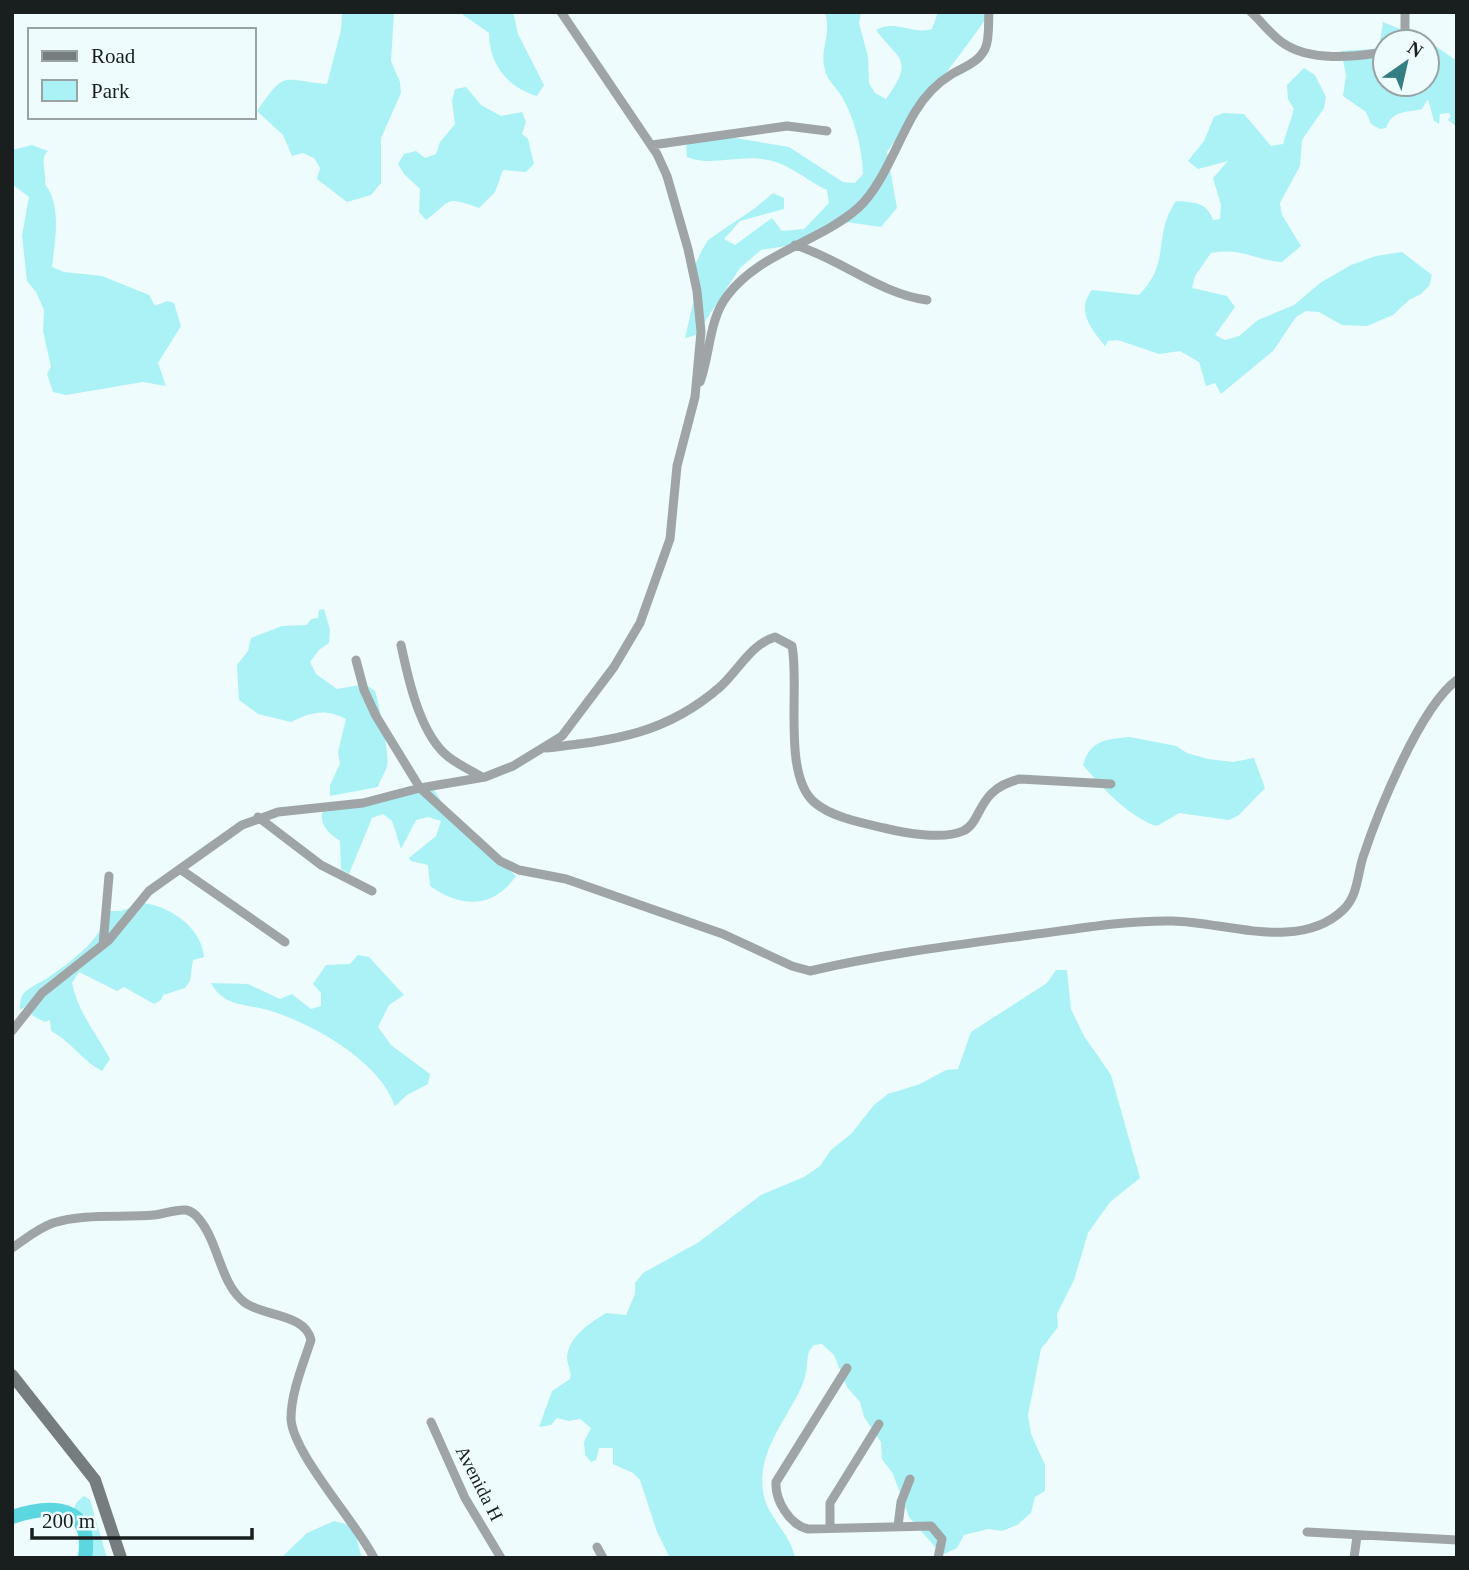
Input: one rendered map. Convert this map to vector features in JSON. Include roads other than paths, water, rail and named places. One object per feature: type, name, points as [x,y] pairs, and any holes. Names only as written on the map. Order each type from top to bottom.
[{"type":"main road","points":[[12,1375],[95,1480],[121,1558]]},
{"type":"street","points":[[561,12],[652,145],[667,176],[697,291],[701,332],[695,397]]},
{"type":"street","points":[[12,1031],[42,993],[103,945],[149,891],[242,825],[278,812],[363,803],[420,788],[481,777],[513,766],[562,736],[631,643],[640,623],[670,539],[682,437],[718,311],[725,298],[739,282],[795,245],[841,221],[861,206],[916,110],[929,93],[952,74],[970,65],[985,50],[989,12]]},
{"type":"street","points":[[1251,12],[1283,43],[1304,53],[1320,56],[1371,53]]},
{"type":"street","points":[[652,145],[787,126],[827,131]]},
{"type":"street","points":[[795,245],[818,252],[899,295],[927,300]]},
{"type":"street","points":[[544,748],[626,737],[676,720],[722,686],[760,645],[775,637],[792,646],[797,764],[805,790],[820,806],[864,824],[898,832],[916,835],[957,833],[968,828],[987,796],[1010,781],[1020,779],[1111,784]]},
{"type":"street","points":[[401,645],[410,686],[437,746],[445,755],[481,777]]},
{"type":"street","points":[[356,660],[364,690],[376,716],[420,788],[511,867],[566,879],[723,934],[802,970],[810,971],[926,947],[1114,923],[1171,921],[1262,933],[1283,932],[1326,921],[1340,913],[1351,901],[1362,859],[1394,783],[1440,694],[1457,680]]},
{"type":"street","points":[[258,817],[321,865],[372,891]]},
{"type":"street","points":[[180,869],[285,942]]},
{"type":"street","points":[[103,945],[109,876]]},
{"type":"street","points":[[12,1248],[43,1227],[63,1220],[156,1215],[182,1210],[197,1217],[220,1256],[235,1294],[248,1306],[298,1323],[310,1335],[311,1340],[293,1395],[291,1420],[295,1436],[306,1457],[374,1558]]},
{"type":"street","points":[[847,1368],[776,1485],[794,1523],[808,1529],[898,1526],[935,1528],[943,1544],[938,1558]]},
{"type":"street","name":"Avenida H","points":[[431,1422],[465,1498],[501,1558]]},
{"type":"street","points":[[830,1528],[830,1503],[879,1424]]},
{"type":"street","points":[[898,1526],[901,1502],[910,1479]]},
{"type":"street","points":[[1307,1532],[1457,1540]]},
{"type":"street","points":[[1354,1558],[1357,1536]]},
{"type":"street","points":[[597,1547],[603,1558]]},
{"type":"waterway","points":[[12,1517],[41,1510],[66,1512],[76,1518],[83,1527],[86,1540],[85,1558]]}]
